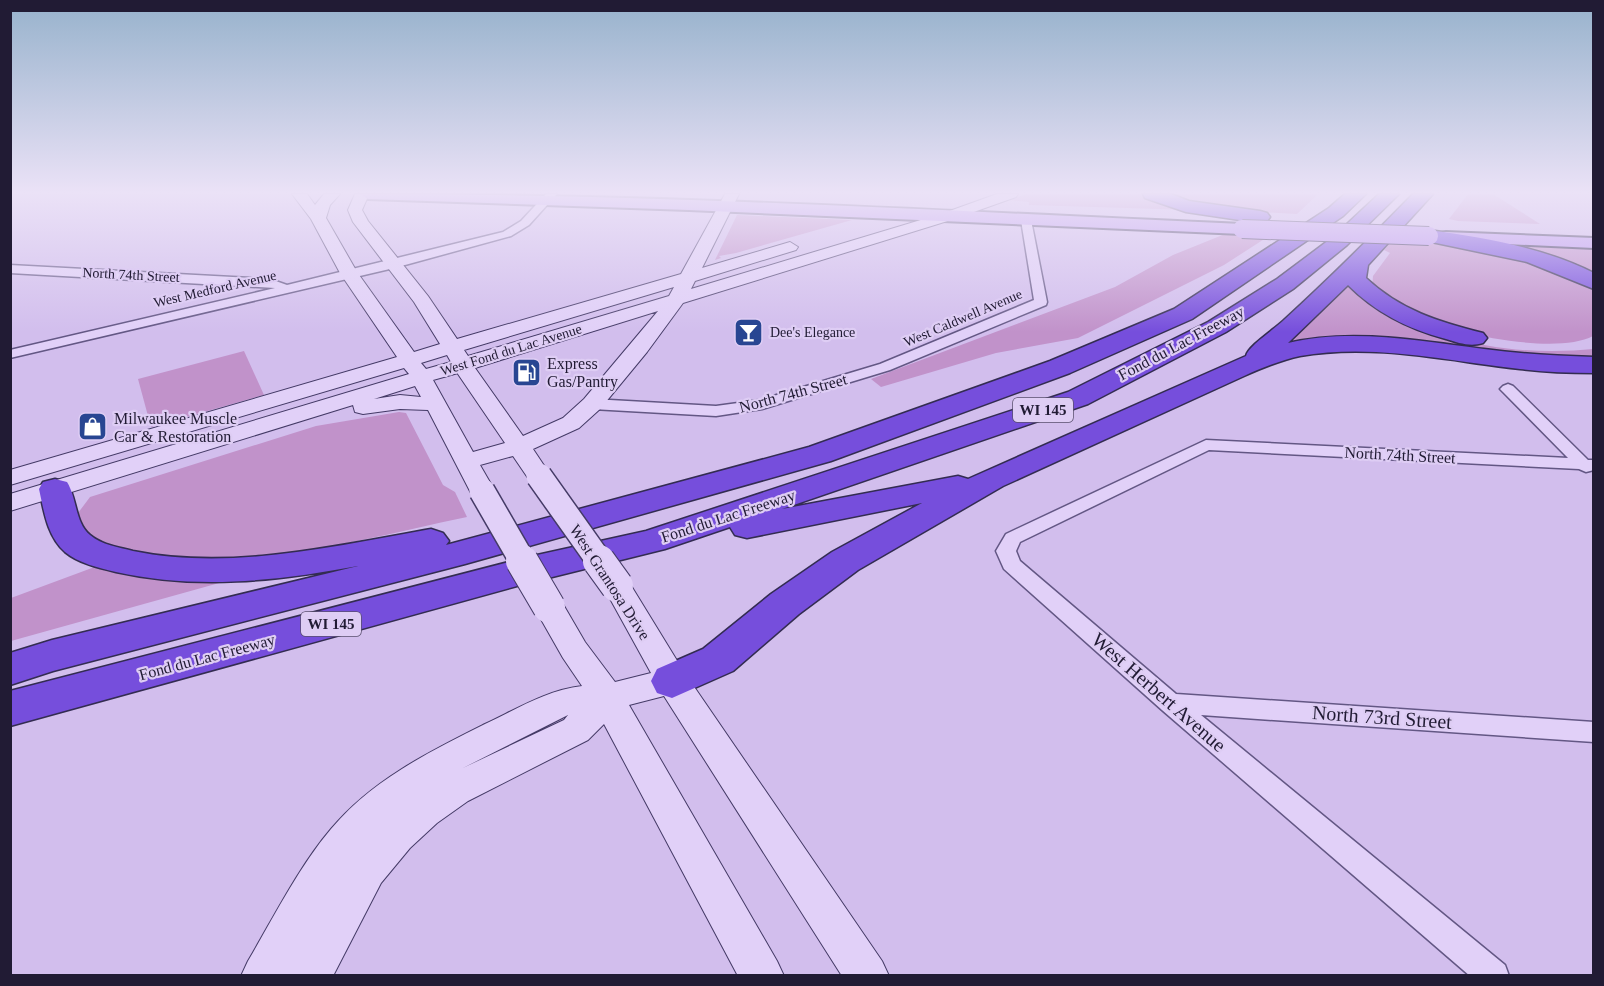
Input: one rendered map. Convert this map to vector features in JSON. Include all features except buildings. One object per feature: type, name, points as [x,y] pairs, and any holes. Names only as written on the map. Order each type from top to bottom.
[{"type":"highway","name":"Fond du Lac Freeway","points":[[10,669],[63,653],[465,552],[820,454],[1060,367],[1183,314],[1286,240]]},
{"type":"highway","name":"Fond du Lac Freeway","points":[[10,709],[528,570],[653,541],[1078,398],[1217,327],[1285,284],[1341,240]]},
{"type":"highway","points":[[1234,370],[1283,335],[1380,240]]},
{"type":"highway","points":[[1473,240],[1527,254],[1575,272],[1593,282]]},
{"type":"highway","points":[[1357,264],[1355,279],[1367,292],[1401,315],[1433,328],[1506,345],[1566,348],[1593,344]]},
{"type":"highway","points":[[672,681],[718,660],[785,604],[845,561],[992,479],[1274,354],[1303,348],[1344,344],[1412,348],[1553,365],[1593,365]]},
{"type":"highway","points":[[653,541],[801,519],[992,479]]},
{"type":"highway","points":[[55,489],[68,531],[80,545],[123,561],[191,571],[258,567],[315,560],[622,509]]},
{"type":"main road","points":[[1556,240],[1593,243]]},
{"type":"street","points":[[330,240],[349,273],[414,369],[574,650],[608,697],[627,737],[762,975]]},
{"type":"street","name":"West Grantosa Drive","points":[[375,240],[422,300],[518,447],[617,586],[672,681],[867,975]]},
{"type":"street","name":"West Medford Avenue","points":[[10,354],[394,264],[484,240]]},
{"type":"street","points":[[467,461],[518,447],[571,423],[592,404],[640,348],[667,306],[676,275],[697,240]]},
{"type":"street","name":"West Fond du Lac Avenue","points":[[12,477],[458,356],[667,306],[857,240]]},
{"type":"street","name":"West Caldwell Avenue","points":[[885,367],[1041,302],[1030,240]]},
{"type":"street","name":"West Fond du Lac Avenue","points":[[458,356],[676,275],[806,242]]},
{"type":"street","name":"North 74th Street","points":[[10,269],[270,282],[287,288]]},
{"type":"street","name":"North 74th Street","points":[[592,404],[690,410],[732,409],[762,404],[885,367]]},
{"type":"street","name":"West Fond du Lac Avenue","points":[[10,503],[240,432],[414,369]]},
{"type":"street","points":[[1508,389],[1590,468]]},
{"type":"street","points":[[240,432],[379,404],[434,404]]},
{"type":"street","name":"North 74th Street","points":[[1206,445],[1590,468]]},
{"type":"street","name":"West Herbert Avenue","points":[[1206,445],[1013,538],[1005,551],[1011,564],[1170,703],[1494,975]]},
{"type":"street","points":[[12,477],[39,481],[55,489]]},
{"type":"street","points":[[263,975],[327,866],[367,817],[392,796],[446,760],[563,702],[608,697],[672,681]]},
{"type":"street","points":[[309,975],[367,870],[396,835],[456,789],[576,730],[608,697]]},
{"type":"street","name":"North 73rd Street","points":[[1170,703],[1593,732]]},
{"type":"shaded area","points":[[725,240],[782,240],[719,256],[721,258],[715,260]]},
{"type":"shaded area","points":[[1210,240],[1263,240],[1224,265],[1078,338],[996,353],[881,387],[871,379],[1115,287],[1173,255]]},
{"type":"shaded area","points":[[1392,241],[1434,241],[1497,249],[1593,286],[1593,336],[1576,342],[1554,344],[1502,340],[1450,328],[1410,314],[1372,289],[1373,276],[1390,253],[1384,250]]},
{"type":"shaded area","points":[[1504,244],[1593,246],[1593,276]]},
{"type":"shaded area","points":[[1346,278],[1425,322],[1467,341],[1521,350],[1593,349],[1593,360],[1284,345]]},
{"type":"shaded area","points":[[244,351],[264,395],[151,427],[138,379]]},
{"type":"shaded area","points":[[399,412],[406,413],[443,485],[455,492],[467,517],[306,551],[224,559],[183,558],[124,551],[95,539],[82,524],[78,513],[90,497],[316,426]]},
{"type":"shaded area","points":[[100,565],[230,580],[11,641],[11,598]]},
{"type":"place","name":"Dee's Elegance","points":[[749,332]]},
{"type":"place","name":"Express Gas/Pantry","points":[[526,372]]},
{"type":"place","name":"Milwaukee Muscle Car & Restoration","points":[[93,427]]}]
